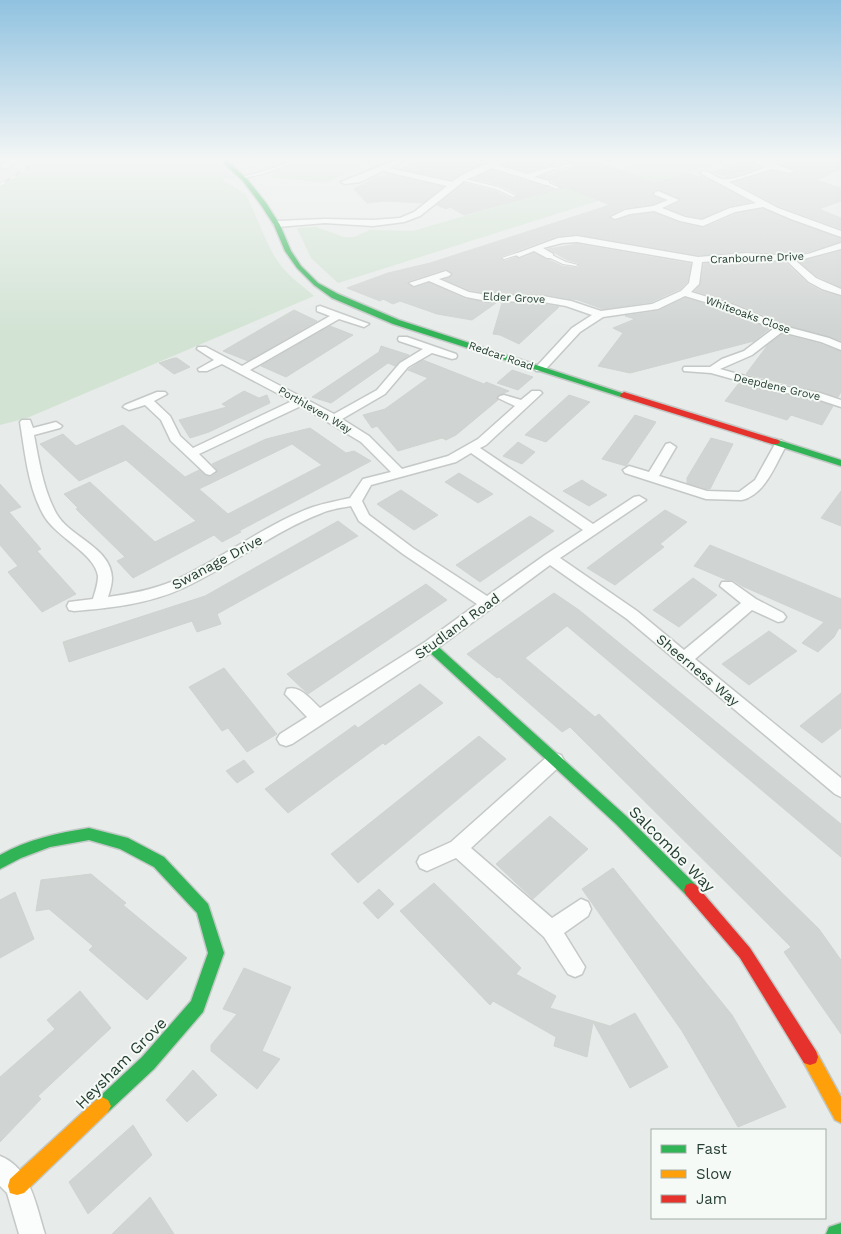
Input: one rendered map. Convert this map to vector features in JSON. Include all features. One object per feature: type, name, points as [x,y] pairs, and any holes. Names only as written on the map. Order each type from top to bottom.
[{"type":"street","name":"Redcar Road","points":[[272,217],[286,248],[297,266],[314,282],[336,297],[368,311],[540,369],[841,463]]},
{"type":"street","points":[[277,224],[325,221],[373,223],[401,220],[410,217]]},
{"type":"street","points":[[677,217],[703,223],[717,229]]},
{"type":"street","points":[[703,223],[718,217]]},
{"type":"street","points":[[793,217],[841,234]]},
{"type":"street","points":[[519,254],[561,240],[586,239],[640,251],[698,260]]},
{"type":"street","name":"Cranbourne Drive","points":[[684,293],[694,284],[698,260],[747,256],[790,259],[809,256],[841,246]]},
{"type":"street","points":[[536,248],[550,256]]},
{"type":"street","points":[[790,259],[800,272],[812,282],[841,292]]},
{"type":"street","points":[[414,283],[446,274]]},
{"type":"street","name":"Elder Grove","points":[[430,278],[466,294],[487,298],[544,299],[568,303],[600,314]]},
{"type":"street","points":[[540,369],[576,330],[600,314],[655,306],[684,293]]},
{"type":"street","name":"Whiteoaks Close","points":[[684,293],[731,308],[780,328],[825,340],[841,347]]},
{"type":"street","points":[[320,309],[364,324]]},
{"type":"street","points":[[242,370],[338,315]]},
{"type":"street","name":"Deepdene Grove","points":[[712,370],[723,360],[746,353],[763,344],[780,328]]},
{"type":"street","points":[[403,339],[452,356]]},
{"type":"street","name":"Porthleven Way","points":[[202,349],[334,419],[365,439],[399,473]]},
{"type":"street","points":[[334,419],[381,392],[404,365],[430,349]]},
{"type":"street","points":[[203,370],[222,360]]},
{"type":"street","name":"Deepdene Grove","points":[[688,369],[712,370],[776,388],[816,395],[841,404]]},
{"type":"street","points":[[129,407],[161,394]]},
{"type":"street","points":[[488,604],[408,551],[364,518],[354,501],[358,492],[367,482],[452,459],[482,442],[536,394]]},
{"type":"street","points":[[504,398],[523,405]]},
{"type":"street","points":[[146,400],[166,418],[175,438],[210,471]]},
{"type":"street","points":[[192,452],[302,401]]},
{"type":"street","points":[[56,426],[27,428],[39,487],[50,517],[69,536],[94,555],[105,576],[100,603]]},
{"type":"street","points":[[629,470],[706,495],[742,496],[760,482],[781,444]]},
{"type":"street","points":[[652,477],[670,447]]},
{"type":"street","points":[[470,448],[592,530]]},
{"type":"street","name":"Studland Road","points":[[286,739],[430,646],[550,558],[638,500]]},
{"type":"street","name":"Swanage Drive","points":[[74,606],[155,593],[176,585],[318,510],[354,501]]},
{"type":"street","name":"Sheerness Way","points":[[550,558],[632,615],[684,659],[837,780]]},
{"type":"street","points":[[727,586],[751,603],[778,617]]},
{"type":"street","points":[[684,659],[751,603]]},
{"type":"street","name":"Salcombe Way","points":[[430,646],[685,882],[745,953],[813,1062],[841,1114]]},
{"type":"street","points":[[293,694],[320,718]]},
{"type":"street","points":[[427,862],[458,848],[555,760]]},
{"type":"street","name":"Heysham Grove","points":[[0,862],[16,853],[50,841],[89,834],[123,843],[159,862],[203,909],[216,953],[197,1006],[148,1063],[17,1186]]},
{"type":"street","points":[[458,848],[551,930],[575,967]]},
{"type":"street","points":[[551,930],[580,909]]},
{"type":"street","points":[[0,1168],[17,1186],[32,1234]]},
{"type":"street","points":[[836,1234],[841,1233]]},
{"type":"lane","points":[[504,258],[519,254]]},
{"type":"lane","points":[[550,256],[565,263],[576,265]]},
{"type":"green space","points":[[0,217],[256,217],[272,251],[282,267],[293,279],[314,296],[27,418],[0,425]]},
{"type":"green space","points":[[462,217],[548,217],[338,283],[311,258],[297,228],[316,227],[344,237],[354,237],[370,230],[413,231]]},
{"type":"building","points":[[574,217],[610,217],[614,221],[628,217],[663,217],[680,223],[703,228],[730,217],[783,217],[841,239],[841,241],[808,252],[790,254],[747,251],[698,255],[577,234],[557,236],[500,257],[505,261],[516,257],[520,259],[534,253],[562,266],[577,268],[580,266],[578,263],[567,260],[548,249],[577,244],[691,264],[687,282],[680,289],[651,302],[603,309],[578,300],[543,294],[487,293],[470,290],[444,279],[453,274],[445,269],[408,281],[407,284],[415,288],[429,283],[465,299],[496,303],[472,320],[437,314],[400,301],[393,304],[383,299],[380,301],[347,288],[388,273],[430,263]]},
{"type":"building","points":[[808,217],[838,217],[841,218],[841,229]]},
{"type":"building","points":[[841,251],[841,287],[817,276],[800,262]]},
{"type":"building","points":[[747,261],[786,263],[808,284],[821,291],[841,297],[841,341],[785,324],[735,303],[695,291],[701,284],[704,264]]},
{"type":"building","points":[[685,298],[727,311],[769,329],[754,341],[630,373],[598,366],[623,333],[613,328],[635,319],[625,316],[658,311]]},
{"type":"building","points":[[502,303],[543,304],[559,307],[519,344],[500,335],[493,334]]},
{"type":"building","points":[[294,310],[317,321],[248,361],[223,351]]},
{"type":"building","points":[[330,326],[353,335],[286,377],[261,366]]},
{"type":"building","points":[[782,334],[820,344],[841,352],[841,392],[838,397],[746,374],[767,346]]},
{"type":"building","points":[[381,346],[409,355],[395,366],[388,363],[331,403],[312,397],[379,352]]},
{"type":"building","points":[[174,358],[190,367],[174,374],[159,363]]},
{"type":"building","points":[[423,360],[484,384],[486,382],[509,391],[499,395],[496,398],[498,400],[456,435],[446,440],[442,438],[398,451],[377,426],[372,428],[363,415],[385,409],[428,378],[408,370]]},
{"type":"building","points":[[512,370],[533,377],[518,390],[497,383]]},
{"type":"building","points":[[739,383],[833,406],[822,425],[791,415],[787,420],[725,401]]},
{"type":"building","points":[[244,391],[259,398],[267,395],[270,403],[209,432],[190,438],[179,420],[227,407],[222,404]]},
{"type":"building","points":[[569,395],[590,402],[546,442],[525,435]]},
{"type":"building","points":[[635,415],[656,422],[626,466],[602,459]]},
{"type":"building","points":[[123,425],[185,477],[199,470],[206,476],[211,477],[218,471],[212,464],[266,439],[310,428],[346,453],[354,451],[371,461],[239,531],[241,532],[222,542],[214,535],[133,578],[117,561],[125,557],[76,509],[78,508],[64,494],[90,482],[155,542],[196,521],[126,460],[79,481],[40,444],[63,434],[76,446]],"holes":[[[292,444],[322,465],[228,514],[199,489]]]},
{"type":"building","points":[[711,438],[733,444],[710,489],[707,489],[687,483],[687,478]]},
{"type":"building","points":[[518,442],[535,452],[522,464],[503,456]]},
{"type":"building","points":[[459,473],[493,494],[478,503],[445,482]]},
{"type":"building","points":[[582,480],[607,495],[589,506],[563,491]]},
{"type":"building","points":[[0,484],[21,507],[9,512],[41,549],[37,551],[76,594],[42,612],[8,572],[18,566],[0,545]]},
{"type":"building","points":[[401,490],[438,515],[414,530],[377,504]]},
{"type":"building","points":[[841,491],[841,526],[821,518]]},
{"type":"building","points":[[665,510],[687,522],[660,544],[664,547],[615,585],[587,568]]},
{"type":"building","points":[[530,516],[554,531],[480,582],[456,565]]},
{"type":"building","points":[[338,521],[358,536],[217,614],[221,624],[197,632],[192,621],[69,662],[63,642],[205,596]]},
{"type":"building","points":[[710,545],[841,599],[841,629],[839,628],[834,637],[818,652],[802,643],[824,622],[742,586],[733,580],[727,580],[694,566]]},
{"type":"building","points":[[693,578],[717,595],[679,627],[653,610]]},
{"type":"building","points":[[426,584],[447,600],[308,694],[287,674]]},
{"type":"building","points":[[554,593],[579,610],[841,824],[841,857],[567,626],[525,658],[595,717],[599,714],[819,929],[841,960],[841,1034],[784,952],[791,947],[570,727],[562,732],[499,677],[497,678],[467,654]]},
{"type":"building","points":[[769,631],[797,651],[749,685],[722,664]]},
{"type":"building","points":[[224,668],[277,734],[247,752],[228,728],[222,731],[189,687]]},
{"type":"building","points":[[420,684],[443,703],[385,745],[383,743],[288,813],[265,789],[355,725],[358,728]]},
{"type":"building","points":[[841,693],[841,728],[822,743],[800,726]]},
{"type":"building","points":[[479,736],[506,759],[358,883],[331,854]]},
{"type":"building","points":[[244,760],[254,772],[237,783],[226,771]]},
{"type":"building","points":[[550,816],[588,849],[533,899],[496,864]]},
{"type":"building","points":[[613,868],[732,1015],[786,1107],[738,1127],[682,1031],[582,889]]},
{"type":"building","points":[[91,874],[126,903],[123,905],[187,958],[147,1000],[89,950],[93,946],[49,909],[36,911],[41,880]]},
{"type":"building","points":[[434,883],[521,968],[516,974],[556,996],[550,1008],[610,1026],[635,1013],[668,1067],[630,1088],[593,1022],[587,1057],[554,1046],[556,1037],[493,1001],[490,1005],[400,911]]},
{"type":"building","points":[[379,889],[394,904],[378,919],[363,903]]},
{"type":"building","points":[[15,892],[34,939],[0,958],[0,900]]},
{"type":"building","points":[[244,968],[291,987],[262,1051],[280,1059],[257,1089],[211,1051],[211,1045],[237,1014],[223,1009]]},
{"type":"building","points":[[80,991],[111,1028],[38,1096],[41,1099],[0,1142],[0,1077],[55,1029],[47,1020]]},
{"type":"building","points":[[193,1070],[217,1095],[187,1122],[166,1100]]},
{"type":"building","points":[[133,1125],[152,1155],[88,1214],[69,1182]]},
{"type":"building","points":[[150,1197],[174,1234],[112,1234]]},
{"type":"traffic: fast","points":[[272,217],[288,251],[299,267],[316,284],[335,296],[396,322],[624,395]]},
{"type":"traffic: fast","points":[[775,442],[841,463]]},
{"type":"traffic: fast","points":[[430,646],[621,820],[691,890]]},
{"type":"traffic: fast","points":[[0,862],[16,853],[50,841],[89,834],[123,843],[159,862],[203,909],[216,953],[197,1006],[148,1063],[102,1106]]},
{"type":"traffic: fast","points":[[836,1234],[841,1233]]},
{"type":"traffic: slow","points":[[810,1057],[841,1114]]},
{"type":"traffic: slow","points":[[17,1186],[102,1106]]},
{"type":"traffic: jam","points":[[624,395],[775,442]]},
{"type":"traffic: jam","points":[[691,890],[745,953],[810,1057]]}]
